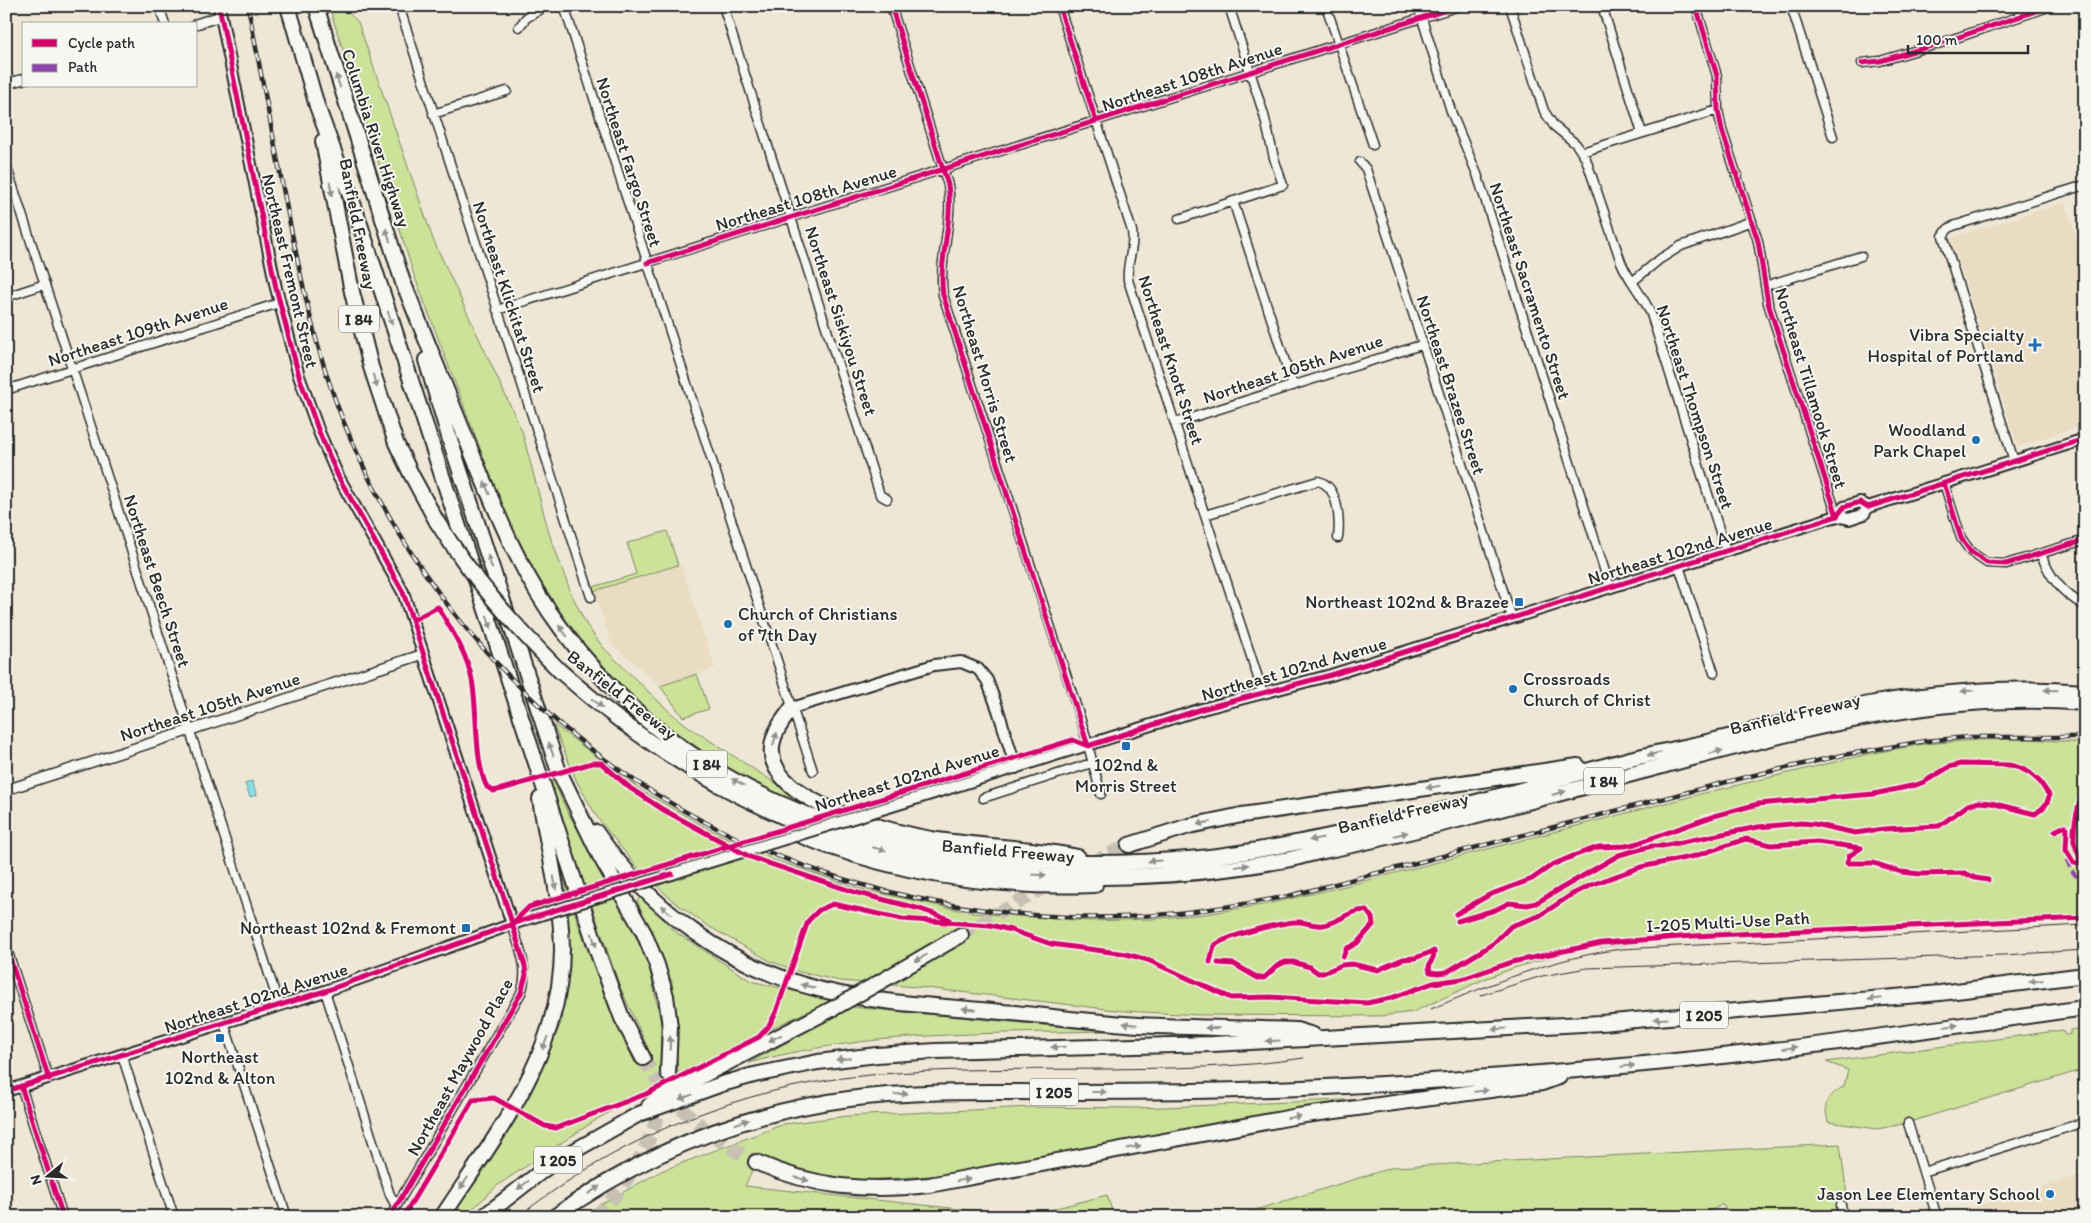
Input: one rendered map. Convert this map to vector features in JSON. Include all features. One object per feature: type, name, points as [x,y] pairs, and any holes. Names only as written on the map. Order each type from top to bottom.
[{"type":"highway","name":"I 84","points":[[288,6],[317,106]]},
{"type":"highway","name":"Columbia River Highway","points":[[316,6],[403,282]]},
{"type":"highway","name":"Banfield Freeway","points":[[317,106],[335,211],[371,367],[396,443],[437,522],[457,554],[497,606],[560,671],[626,726],[661,750],[738,795],[821,832],[925,861],[990,871],[1086,876],[1194,872],[1287,860],[1384,838],[1786,734],[1873,714],[1920,707],[1977,702],[2085,703]]},
{"type":"highway","points":[[317,106],[354,206],[606,976],[622,1018],[643,1058]]},
{"type":"highway","name":"Banfield Freeway","points":[[403,282],[504,532],[527,577],[558,625],[592,668],[631,706],[668,737],[713,768],[764,796],[812,816],[859,832],[916,846],[971,856],[1039,862],[1106,863],[1206,857],[1292,844],[1383,825],[1486,800],[1634,758],[1822,714],[1899,699],[1986,690],[2085,692]]},
{"type":"highway","points":[[403,282],[450,440],[558,769],[600,856],[644,933],[657,965],[666,996],[669,1020],[668,1073]]},
{"type":"highway","points":[[792,708],[776,732],[772,758],[780,775],[787,783],[814,801],[852,817],[910,834],[972,845],[1057,852],[1106,863]]},
{"type":"highway","points":[[1128,845],[1190,826],[1242,815],[1634,758]]},
{"type":"highway","points":[[442,1217],[493,1139],[529,1079],[548,1034],[557,1002],[562,965],[560,910],[535,761]]},
{"type":"highway","points":[[570,794],[622,867],[646,893],[672,916],[720,949],[759,968],[795,982],[844,994],[911,1003],[1137,1024],[1296,1030],[1321,1037]]},
{"type":"highway","points":[[800,835],[860,856],[941,876],[1012,884],[1055,886],[1172,882],[1194,872]]},
{"type":"highway","points":[[639,1114],[657,1099],[834,1008],[961,935]]},
{"type":"highway","name":"I 205","points":[[483,1217],[551,1164],[639,1114],[722,1084],[754,1075],[818,1062],[877,1055],[972,1049],[1213,1044],[1321,1037],[1512,1029],[1689,1016],[1940,992],[2085,975]]},
{"type":"highway","name":"I 205","points":[[554,1217],[626,1170],[690,1140],[765,1115],[851,1099],[910,1094],[1299,1088],[1580,1071],[1776,1050],[2085,1008]]},
{"type":"highway","points":[[756,1162],[794,1177],[840,1187],[887,1189],[929,1185],[1087,1157],[1268,1121],[1391,1102],[1542,1083],[1580,1071]]},
{"type":"main road","name":"Northeast Fremont Street","points":[[220,11],[279,303],[299,376],[322,440],[347,494],[400,585],[512,924]]},
{"type":"main road","name":"Northeast 102nd Avenue","points":[[6,1091],[325,991],[530,918],[1202,709],[1331,675],[1836,516],[1848,519],[1864,514],[1868,507],[2085,439]]},
{"type":"main road","points":[[792,708],[934,665],[957,662],[972,666],[983,674],[990,687],[1016,768]]},
{"type":"street","points":[[159,6],[164,22]]},
{"type":"street","name":"Northeast Klickitat Street","points":[[399,6],[591,597]]},
{"type":"street","points":[[519,27],[526,18],[546,6]]},
{"type":"street","name":"Northeast Fargo Street","points":[[564,6],[813,770]]},
{"type":"street","name":"Northeast Siskiyou Street","points":[[723,6],[792,216],[880,495],[887,500]]},
{"type":"street","name":"Northeast Morris Street","points":[[891,6],[944,169],[950,199],[949,225],[942,274],[943,295],[1088,746],[1101,794]]},
{"type":"street","name":"Northeast Knott Street","points":[[1059,6],[1132,231],[1134,242],[1127,270],[1128,280],[1263,693]]},
{"type":"street","points":[[1179,219],[1283,185],[1251,73],[1229,6]]},
{"type":"street","points":[[1326,6],[1373,145]]},
{"type":"street","name":"Northeast Sacramento Street","points":[[1418,6],[1454,119],[1480,184],[1610,587]]},
{"type":"street","name":"Northeast 108th Avenue","points":[[497,310],[1459,6]]},
{"type":"street","name":"Northeast Thompson Street","points":[[1510,6],[1544,112],[1554,126],[1582,152],[1589,166],[1621,262],[1642,295],[1651,314],[1726,551]]},
{"type":"street","points":[[1602,6],[1642,133]]},
{"type":"street","name":"Northeast Tillamook Street","points":[[1696,6],[1716,68],[1718,110],[1722,130],[1761,253],[1768,303],[1836,516]]},
{"type":"street","points":[[1791,6],[1833,137]]},
{"type":"street","points":[[1862,63],[1880,61],[1941,43],[2051,6]]},
{"type":"street","points":[[198,23],[220,11]]},
{"type":"street","points":[[6,84],[22,79]]},
{"type":"street","points":[[433,114],[507,91]]},
{"type":"street","points":[[1582,152],[1718,110]]},
{"type":"street","name":"Northeast Brazee Street","points":[[1360,162],[1366,169],[1421,345],[1512,618]]},
{"type":"street","name":"Northeast Beech Street","points":[[6,165],[279,1005]]},
{"type":"street","points":[[2014,461],[1944,240],[1944,232],[1953,226],[2085,185]]},
{"type":"street","points":[[1233,201],[1293,386]]},
{"type":"street","points":[[1632,282],[1660,259],[1682,246],[1752,222]]},
{"type":"street","points":[[1765,286],[1861,256]]},
{"type":"street","points":[[6,297],[45,284]]},
{"type":"street","name":"Northeast 109th Avenue","points":[[6,390],[279,303]]},
{"type":"street","name":"Northeast 105th Avenue","points":[[1175,423],[1421,345]]},
{"type":"street","points":[[1205,515],[1312,482],[1323,482],[1331,489],[1340,519],[1338,538]]},
{"type":"street","points":[[1944,483],[1961,538],[1978,558],[1987,563],[2006,564],[2085,540]]},
{"type":"street","points":[[2041,554],[2047,570],[2059,588],[2085,606]]},
{"type":"street","points":[[1679,566],[1714,673]]},
{"type":"street","name":"Northeast 105th Avenue","points":[[6,790],[424,654]]},
{"type":"street","points":[[983,798],[1092,764]]},
{"type":"street","name":"Northeast Maywood Place","points":[[390,1217],[522,993],[526,975],[512,924]]},
{"type":"street","points":[[6,946],[49,1078]]},
{"type":"street","points":[[325,991],[390,1195],[396,1206]]},
{"type":"street","points":[[224,1023],[287,1217]]},
{"type":"street","points":[[122,1055],[174,1217]]},
{"type":"street","points":[[21,1086],[63,1217]]},
{"type":"street","points":[[1923,1172],[2085,1122]]},
{"type":"street","points":[[1908,1123],[1937,1217]]},
{"type":"street","points":[[1841,1205],[1843,1217]]},
{"type":"shaded area","name":"Vibra Specialty Hospital of Portland","points":[[2065,202],[2085,265],[2085,424],[2018,447],[1951,238]]},
{"type":"shaded area","points":[[681,565],[715,668],[660,686],[611,643],[594,591]]},
{"type":"shaded area","name":"Jason Lee Elementary School","points":[[2085,1173],[2085,1217],[1946,1216]]},
{"type":"green space","points":[[329,6],[342,6],[358,22],[433,239],[522,431],[549,533],[571,593],[586,624],[602,646],[671,713],[692,729],[797,797],[828,812],[819,815],[731,771],[660,721],[632,696],[578,638],[533,570],[502,506],[414,275]]},
{"type":"green space","points":[[667,531],[678,565],[594,591],[593,587],[636,574],[627,543]]},
{"type":"green space","points":[[697,674],[709,709],[683,717],[660,686]]},
{"type":"green space","points":[[553,724],[644,792],[705,827],[772,859],[857,888],[972,913],[1090,921],[1151,919],[1205,914],[1267,904],[1341,887],[1696,795],[1868,754],[1924,744],[1976,740],[2030,739],[2085,743],[2085,920],[1676,940],[1593,948],[1517,967],[1487,978],[1413,1012],[1381,1016],[1199,1015],[1124,1011],[917,987],[840,981],[800,972],[770,961],[708,926],[674,902],[636,866],[597,817],[577,782]]},
{"type":"green space","points":[[553,781],[567,811],[620,902],[649,966],[661,1023],[660,1073],[678,1072],[672,982],[637,901],[641,897],[677,933],[751,981],[831,1000],[688,1069],[599,1118],[498,1185],[464,1217],[449,1217],[525,1101],[561,1023],[570,932],[554,849],[580,929],[611,1012],[635,1063],[651,1055],[620,987],[549,783]]},
{"type":"green space","points":[[852,1007],[1107,1031],[972,1034],[882,1040],[837,1045],[749,1063]]},
{"type":"green space","points":[[2085,1028],[2085,1069],[1903,1124],[1877,1129],[1828,1122],[1827,1101],[1844,1086],[1848,1070],[1826,1062],[2063,1030],[2065,1035],[2070,1034],[2070,1030]]},
{"type":"green space","points":[[1368,1099],[1268,1113],[945,1175],[834,1182],[759,1155],[745,1186],[1026,1216],[1107,1195],[1114,1217],[597,1217],[591,1210],[661,1171],[784,1124],[847,1116],[1032,1107],[1139,1108]]},
{"type":"green space","points":[[1840,1144],[1847,1196],[1835,1210],[1836,1217],[1730,1217],[1723,1204],[1699,1217],[1233,1217],[1394,1167]]},
{"type":"water","points":[[252,781],[257,795],[250,797],[245,784]]},
{"type":"tunnel","points":[[1091,863],[1129,845]]},
{"type":"tunnel","points":[[961,935],[1051,883]]},
{"type":"tunnel","points":[[643,1058],[666,1091],[692,1118],[721,1142],[756,1162]]},
{"type":"tunnel","points":[[596,1217],[623,1185],[644,1151],[658,1114],[668,1073]]},
{"type":"tram line","points":[[1431,1009],[1500,981],[1547,965],[1621,949],[2085,925]]},
{"type":"tram line","points":[[1481,995],[1542,976],[1587,968],[2003,955],[2085,950]]},
{"type":"tram line","points":[[518,1217],[590,1167],[668,1127],[750,1097],[792,1087],[835,1079],[902,1073],[971,1070],[1206,1067],[1304,1058]]},
{"type":"railway","points":[[248,6],[293,237],[319,349],[336,403],[347,430],[401,536],[468,630],[546,712],[635,781],[733,836],[839,878],[951,905],[1068,917],[1096,918],[1152,915],[1207,910],[1289,896],[1746,777],[1843,755],[1925,741],[1969,737],[2085,737]]},
{"type":"marked path","points":[[2067,860],[2071,870],[2085,886]]},
{"type":"cycle path","points":[[219,6],[276,288],[299,376],[319,432],[338,476],[403,592],[525,966],[526,975],[521,993],[390,1217]]},
{"type":"cycle path","points":[[891,6],[948,185],[949,213],[943,267],[943,295],[1088,746]]},
{"type":"cycle path","points":[[1059,6],[1096,121]]},
{"type":"cycle path","points":[[647,263],[1459,6]]},
{"type":"cycle path","points":[[1696,6],[1717,76],[1718,110],[1722,130],[1758,241],[1768,303],[1837,516]]},
{"type":"cycle path","points":[[1862,63],[1880,61],[1941,43],[2051,6]]},
{"type":"cycle path","points":[[512,924],[529,907],[1073,740],[1088,746],[1202,709],[1331,675],[1837,516],[1844,507],[1860,502],[1868,507],[2085,439]]},
{"type":"cycle path","points":[[1944,483],[1961,538],[1971,552],[1987,563],[2006,564],[2085,540]]},
{"type":"cycle path","points":[[413,620],[438,607],[463,651],[470,670],[474,692],[480,764],[487,787],[493,791],[592,763],[601,763],[630,788],[662,809],[750,857],[854,892],[920,909],[949,919]]},
{"type":"cycle path","points":[[1456,914],[1489,895],[1532,879],[1552,865],[1573,856],[1598,847],[1635,844],[1714,816],[1758,804],[1874,794],[1916,785],[1949,767],[1961,764],[2009,765],[2020,768],[2030,773],[2040,782],[2049,795],[2046,804],[2035,814],[1991,803],[1979,802],[1968,805],[1939,826],[1884,829],[1855,833],[1801,823],[1758,827],[1662,846],[1652,846],[1619,855],[1536,903],[1527,905],[1509,903],[1495,910],[1458,921]]},
{"type":"cycle path","points":[[2055,831],[2065,826],[2067,828],[2066,850],[2074,863],[2079,863],[2080,858],[2074,841],[2074,828],[2085,787]]},
{"type":"cycle path","points":[[1218,963],[1234,964],[1258,978],[1264,978],[1277,966],[1285,962],[1293,962],[1310,967],[1318,973],[1323,973],[1342,965],[1352,964],[1378,970],[1403,959],[1415,958],[1434,951],[1434,956],[1429,966],[1430,972],[1447,972],[1493,944],[1511,926],[1539,916],[1571,895],[1591,885],[1641,867],[1695,856],[1746,839],[1771,845],[1817,842],[1861,848]]},
{"type":"cycle path","points":[[1861,848],[1849,856],[1847,863],[1874,863],[1901,872],[1921,874],[1965,873],[1975,878],[1988,880]]},
{"type":"cycle path","points":[[6,1091],[325,991],[530,918],[672,874]]},
{"type":"cycle path","name":"I-205 Multi-Use Path","points":[[403,1217],[473,1100],[494,1098],[545,1126],[556,1128],[646,1094],[759,1037],[769,1026],[776,1012],[808,921],[819,910],[833,904],[902,919],[990,925],[1051,944],[1126,954],[1148,960],[1231,998],[1270,997],[1367,1003],[1391,998],[1433,983],[1462,979],[1512,962],[1602,943],[1693,936],[2085,918]]},
{"type":"cycle path","points":[[1210,962],[1214,946],[1242,934],[1292,922],[1314,925],[1329,924],[1350,914],[1367,911],[1372,918],[1373,925],[1357,943],[1346,949],[1343,957]]},
{"type":"cycle path","points":[[6,946],[49,1079]]},
{"type":"cycle path","points":[[21,1086],[63,1217]]},
{"type":"place","name":"Vibra Specialty Hospital of Portland","points":[[2035,345]]},
{"type":"place","name":"Woodland Park Chapel","points":[[1976,440]]},
{"type":"place","name":"Northeast 102nd & Brazee","points":[[1519,602]]},
{"type":"place","name":"Church of Christians of 7th Day","points":[[728,624]]},
{"type":"place","name":"Crossroads Church of Christ","points":[[1513,689]]},
{"type":"place","name":"102nd & Morris Street","points":[[1126,746]]},
{"type":"place","name":"Northeast 102nd & Fremont","points":[[466,928]]},
{"type":"place","name":"Northeast 102nd & Alton","points":[[220,1038]]},
{"type":"place","name":"Jason Lee Elementary School","points":[[2050,1194]]}]
